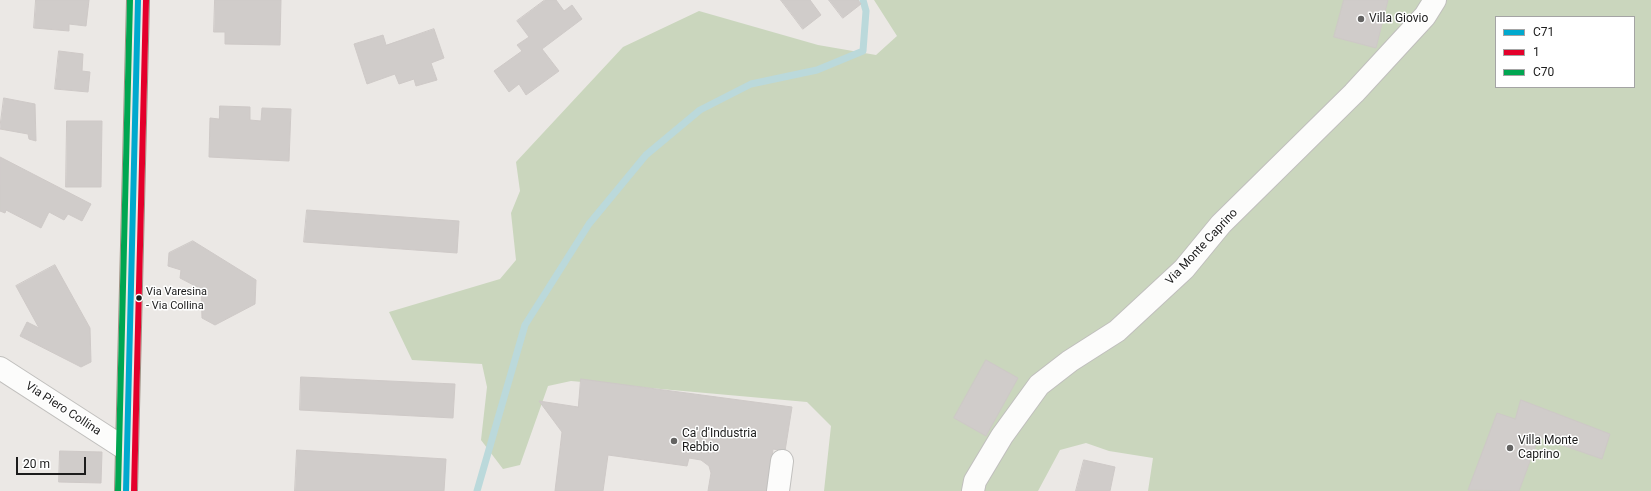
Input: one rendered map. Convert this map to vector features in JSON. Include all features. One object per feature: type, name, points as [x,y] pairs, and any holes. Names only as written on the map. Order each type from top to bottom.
[{"type":"main road","points":[[126,491],[138,0]]},
{"type":"street","name":"Via Monte Caprino","points":[[973,491],[975,481],[1002,436],[1039,385],[1070,361],[1116,331],[1184,269],[1221,224],[1354,93],[1426,16],[1435,0]]},
{"type":"street","name":"Via Piero Collina","points":[[0,368],[127,450]]},
{"type":"street","points":[[778,491],[782,461]]},
{"type":"green space","points":[[874,0],[1651,0],[1651,491],[1148,491],[1153,458],[1109,451],[1086,443],[1060,450],[1038,491],[824,491],[831,426],[807,402],[571,381],[548,386],[520,465],[503,469],[481,440],[487,387],[482,364],[412,360],[389,312],[500,279],[516,260],[511,213],[520,191],[516,162],[623,47],[699,11],[818,45],[876,55],[897,36]]},
{"type":"building","points":[[36,0],[89,0],[86,26],[69,24],[69,31],[34,28]]},
{"type":"building","points":[[215,0],[281,0],[280,45],[225,44],[225,32],[214,32]]},
{"type":"building","points":[[545,0],[556,0],[564,11],[572,5],[582,19],[542,49],[559,71],[526,95],[519,84],[509,92],[494,71],[522,51],[517,45],[529,37],[517,21]]},
{"type":"building","points":[[781,0],[810,0],[821,15],[803,29]]},
{"type":"building","points":[[829,0],[858,0],[861,4],[843,18]]},
{"type":"building","name":"Villa Giovio","points":[[1344,0],[1388,0],[1376,48],[1334,37]]},
{"type":"building","points":[[434,29],[444,58],[431,63],[437,80],[416,86],[414,79],[399,84],[395,74],[367,84],[354,44],[383,35],[386,45]]},
{"type":"building","points":[[59,51],[83,54],[82,71],[90,72],[88,92],[55,89]]},
{"type":"building","points":[[4,98],[35,104],[36,141],[29,139],[28,134],[0,129]]},
{"type":"building","points":[[220,106],[250,107],[250,120],[261,121],[262,108],[291,109],[289,161],[209,157],[210,118],[219,119]]},
{"type":"building","points":[[67,121],[102,121],[101,187],[66,187]]},
{"type":"building","points":[[0,157],[91,204],[82,221],[68,214],[64,220],[49,212],[41,228],[6,210],[5,213],[0,211]]},
{"type":"building","points":[[307,210],[459,221],[457,253],[304,242]]},
{"type":"building","points":[[193,241],[256,280],[255,304],[215,325],[202,318],[201,289],[180,278],[181,270],[168,266],[169,253]]},
{"type":"building","points":[[55,265],[90,328],[91,362],[81,367],[20,336],[27,322],[39,328],[16,286]]},
{"type":"building","points":[[986,360],[1018,378],[986,436],[954,418]]},
{"type":"building","points":[[301,377],[455,384],[453,418],[300,410]]},
{"type":"building","name":"Ca' d'Industria Rebbio","points":[[581,379],[792,407],[785,451],[773,449],[768,491],[708,491],[711,473],[709,466],[701,460],[689,458],[687,466],[608,455],[603,491],[555,491],[562,432],[539,401],[578,407]]},
{"type":"building","name":"Villa Monte Caprino","points":[[1521,400],[1610,434],[1602,459],[1539,437],[1519,491],[1468,490],[1497,413],[1515,419]]},
{"type":"building","points":[[297,450],[446,459],[444,491],[295,491]]},
{"type":"building","points":[[60,451],[102,452],[101,483],[59,482]]},
{"type":"building","points":[[1084,460],[1115,467],[1110,491],[1076,491]]},
{"type":"waterway","points":[[477,491],[525,325],[589,224],[646,155],[700,110],[751,84],[817,70],[863,51],[866,11],[863,0]]},
{"type":"transit line","name":"C70","points":[[118,491],[130,0]]},
{"type":"transit line","name":"C71","points":[[126,491],[138,0]]},
{"type":"transit line","name":"1","points":[[134,491],[146,0]]},
{"type":"place","name":"Villa Giovio","points":[[1361,19]]},
{"type":"place","name":"Via Varesina - Via Collina","points":[[139,298]]},
{"type":"place","name":"Ca' d'Industria Rebbio","points":[[674,441]]},
{"type":"place","name":"Villa Monte Caprino","points":[[1510,448]]}]
